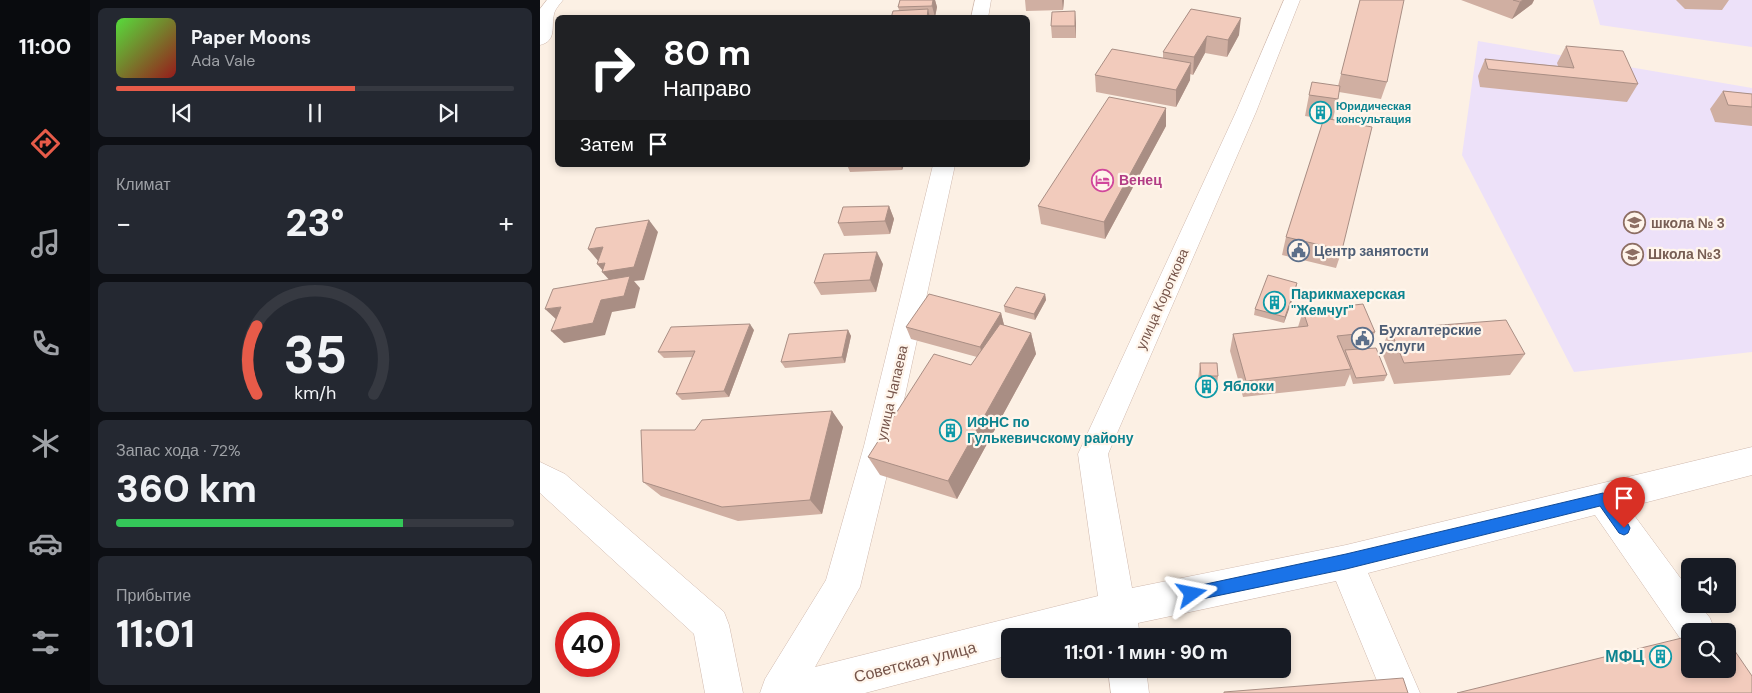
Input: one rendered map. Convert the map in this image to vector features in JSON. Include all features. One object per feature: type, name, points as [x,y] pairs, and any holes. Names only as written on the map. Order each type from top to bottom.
[{"type":"street","points":[[540,40],[545,34],[546,13],[556,0]]},
{"type":"street","points":[[980,15],[983,0]]},
{"type":"street","name":"улица Короткова","points":[[1120,623],[1093,454],[1246,112],[1292,0]]},
{"type":"street","name":"улица Чапаева","points":[[779,693],[842,588],[882,437],[944,167]]},
{"type":"street","name":"Советская улица","points":[[1081,628],[1120,623],[1346,562],[1603,499],[1747,470]]},
{"type":"street","points":[[540,476],[554,484],[711,625],[724,693]]},
{"type":"street","points":[[1603,499],[1690,623]]},
{"type":"street","points":[[1346,562],[1401,693]]},
{"type":"street","name":"Советская улица","points":[[790,693],[1001,640]]},
{"type":"street","points":[[1128,678],[1130,693]]},
{"type":"shaded area","points":[[1593,0],[1752,0],[1752,47],[1600,25]]},
{"type":"shaded area","name":"Школа №3","points":[[1478,41],[1752,88],[1752,352],[1574,372],[1462,155]]},
{"type":"building","points":[[900,0],[933,0],[932,6],[898,7]]},
{"type":"building","points":[[1360,0],[1404,0],[1387,82],[1341,74]]},
{"type":"building","points":[[928,9],[927,15],[892,15],[893,11]]},
{"type":"building","points":[[1191,9],[1241,18],[1228,40],[1207,36],[1194,57],[1163,52]]},
{"type":"building","points":[[1075,11],[1075,26],[1051,26],[1052,12]]},
{"type":"building","points":[[1566,46],[1623,51],[1638,84],[1488,69],[1485,59],[1574,68]]},
{"type":"building","points":[[1112,49],[1191,63],[1176,90],[1095,75]]},
{"type":"building","points":[[1312,82],[1340,86],[1338,99],[1309,95]]},
{"type":"building","points":[[1723,91],[1752,94],[1752,107],[1728,105]]},
{"type":"building","name":"Венец","points":[[1109,97],[1166,108],[1104,222],[1038,206]]},
{"type":"building","points":[[1324,118],[1372,127],[1342,250],[1286,237]]},
{"type":"building","points":[[889,206],[885,221],[838,223],[843,207]]},
{"type":"building","points":[[649,220],[634,267],[602,272],[605,263],[597,264],[603,247],[588,249],[596,228]]},
{"type":"building","points":[[877,252],[870,280],[814,283],[824,254]]},
{"type":"building","name":"Парикмахерская \"Жемчуг\"","points":[[1268,275],[1297,283],[1285,317],[1255,309]]},
{"type":"building","points":[[630,276],[624,296],[601,300],[593,323],[551,331],[561,307],[545,309],[553,289]]},
{"type":"building","points":[[1016,287],[1045,294],[1034,314],[1004,306]]},
{"type":"building","points":[[929,294],[1001,313],[980,347],[906,327]]},
{"type":"building","points":[[1363,304],[1375,332],[1337,336],[1351,369],[1246,381],[1233,334],[1308,326],[1303,311]]},
{"type":"building","points":[[1506,320],[1525,354],[1404,363],[1390,329]]},
{"type":"building","points":[[750,324],[724,391],[676,394],[695,351],[658,352],[671,327]]},
{"type":"building","name":"ИФНС по Гулькевичскому району","points":[[1000,324],[1031,333],[948,481],[868,457],[934,354],[971,365]]},
{"type":"building","points":[[848,330],[842,357],[781,362],[789,334]]},
{"type":"building","points":[[1376,348],[1387,375],[1356,378],[1345,350]]},
{"type":"building","points":[[1200,363],[1217,363],[1218,376],[1201,376]]},
{"type":"building","points":[[832,411],[810,500],[722,507],[643,482],[641,430],[695,430],[702,420]]},
{"type":"building","name":"МФЦ","points":[[1681,638],[1681,678],[1736,678],[1736,653],[1752,676],[1752,693],[1457,693]]},
{"type":"building","points":[[1403,678],[1408,693],[1224,693],[1224,692]]},
{"type":"place","name":"Юридическая консультация","points":[[1320,112]]},
{"type":"place","name":"Венец","points":[[1103,180]]},
{"type":"place","name":"школа № 3","points":[[1635,223]]},
{"type":"place","name":"Центр занятости","points":[[1298,251]]},
{"type":"place","name":"Школа №3","points":[[1632,254]]},
{"type":"place","name":"Парикмахерская \"Жемчуг\"","points":[[1275,302]]},
{"type":"place","name":"Бухгалтерские услуги","points":[[1363,338]]},
{"type":"place","name":"Яблоки","points":[[1207,386]]},
{"type":"place","name":"ИФНС по Гулькевичскому району","points":[[951,430]]},
{"type":"place","name":"МФЦ","points":[[1660,656]]},
{"type":"route","points":[[1192,594],[1346,562],[1603,499],[1624,528]]}]
